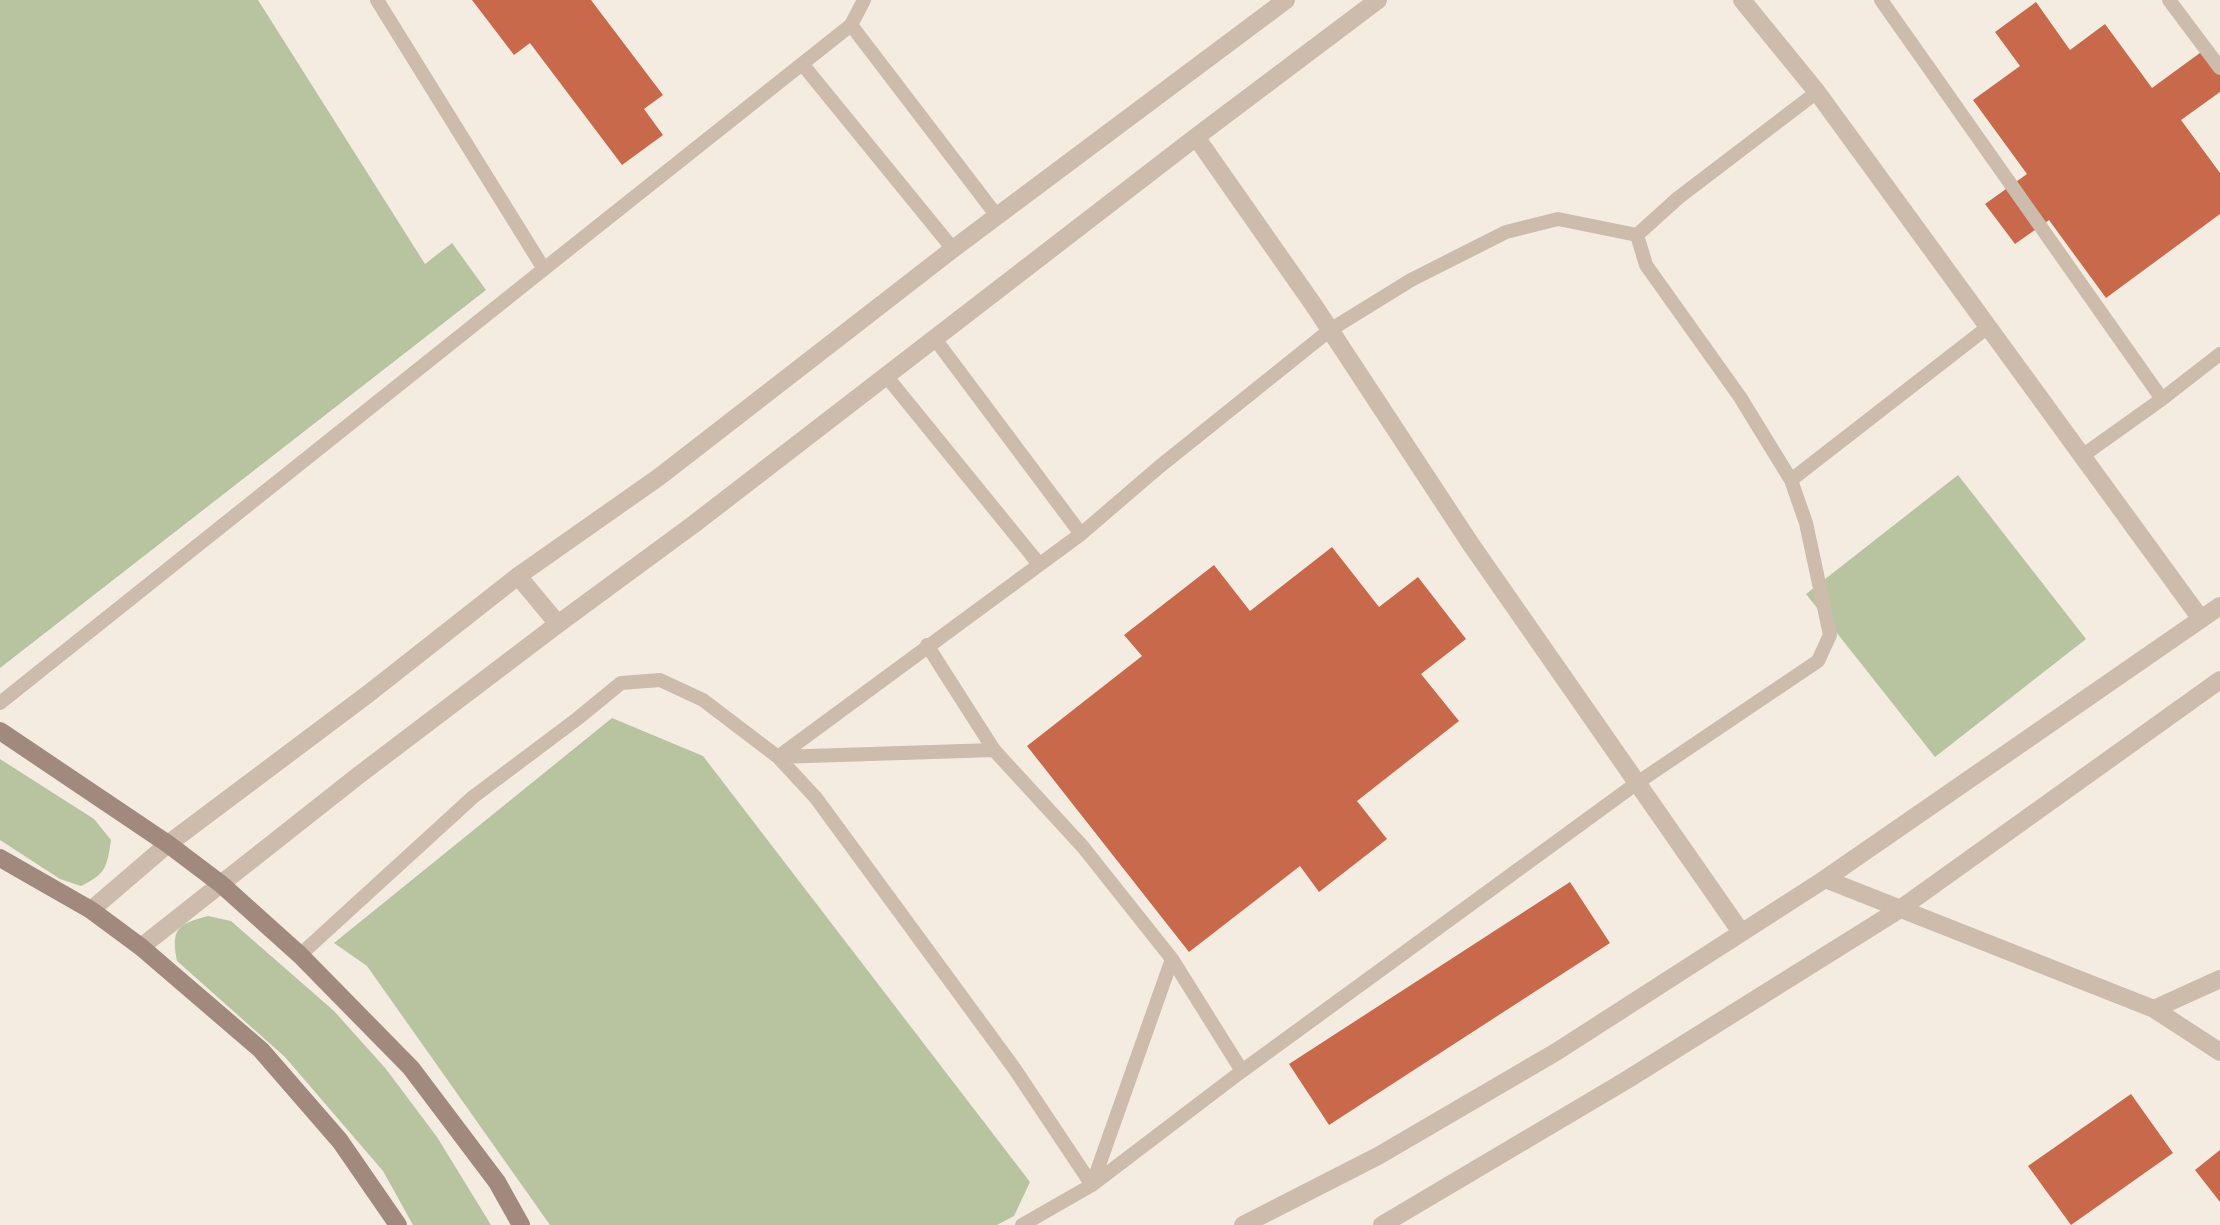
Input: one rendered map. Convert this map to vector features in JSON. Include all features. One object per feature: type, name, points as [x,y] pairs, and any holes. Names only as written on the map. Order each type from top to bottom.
[{"type":"main road","points":[[0,732],[221,884],[300,955],[411,1068],[497,1182],[521,1225]]},
{"type":"main road","points":[[0,858],[91,911],[141,947],[261,1050],[340,1141],[398,1225]]},
{"type":"street","points":[[91,911],[168,845],[368,694],[518,576],[659,477],[953,249],[1286,0]]},
{"type":"street","points":[[141,947],[558,624],[705,516],[1378,0]]},
{"type":"street","points":[[1742,0],[1817,92],[2201,620]]},
{"type":"street","points":[[1196,137],[1330,330],[1470,543],[1741,932]]},
{"type":"street","points":[[518,576],[558,624]]},
{"type":"street","points":[[1243,1225],[1378,1156],[1556,1052],[1825,879],[2220,607]]},
{"type":"street","points":[[1382,1225],[1625,1081],[1900,909],[2220,680]]},
{"type":"street","points":[[1825,879],[2154,1009],[2220,1052]]},
{"type":"street","points":[[2154,1009],[2220,979]]},
{"type":"lane","points":[[377,0],[544,269]]},
{"type":"lane","points":[[0,703],[803,65],[851,25],[864,0]]},
{"type":"lane","points":[[1881,0],[2162,399]]},
{"type":"lane","points":[[2169,0],[2220,68]]},
{"type":"lane","points":[[851,25],[997,216]]},
{"type":"lane","points":[[803,65],[953,249]]},
{"type":"lane","points":[[1637,235],[1678,198],[1817,92]]},
{"type":"lane","points":[[778,757],[1081,534],[1159,467],[1330,330],[1411,280],[1506,232],[1558,219],[1637,235]]},
{"type":"lane","points":[[1022,1225],[1092,1185],[1242,1071],[1637,783],[1818,661],[1830,635],[1806,523],[1791,480],[1740,397],[1646,265],[1637,235]]},
{"type":"lane","points":[[1791,480],[1988,327]]},
{"type":"lane","points":[[935,339],[1081,534]]},
{"type":"lane","points":[[2082,456],[2220,354]]},
{"type":"lane","points":[[887,377],[1039,564]]},
{"type":"lane","points":[[928,645],[994,750],[1083,847],[1172,959],[1242,1071]]},
{"type":"lane","points":[[300,955],[473,797],[621,683],[660,680],[703,701],[778,757],[816,799],[1014,1068],[1092,1185]]},
{"type":"lane","points":[[778,757],[994,750]]},
{"type":"lane","points":[[1092,1185],[1172,959]]},
{"type":"green space","points":[[0,0],[258,0],[425,264],[452,243],[486,290],[0,668]]},
{"type":"green space","points":[[1958,475],[2086,639],[1935,757],[1806,594]]},
{"type":"green space","points":[[612,718],[703,756],[1030,1182],[1014,1216],[997,1225],[550,1225],[367,966],[334,943]]},
{"type":"green space","points":[[0,759],[94,819],[111,840],[104,869],[96,878],[81,886],[60,879],[0,840]]},
{"type":"green space","points":[[208,916],[231,921],[334,1011],[386,1069],[437,1137],[491,1225],[413,1225],[383,1171],[285,1057],[177,961],[175,942],[179,930],[189,922]]},
{"type":"building","points":[[472,0],[591,0],[663,95],[644,109],[663,135],[622,165],[530,43],[514,55]]},
{"type":"building","points":[[2036,2],[2070,50],[2105,24],[2152,88],[2204,50],[2220,72],[2220,92],[2181,120],[2220,173],[2220,214],[2106,298],[2049,220],[2015,244],[1985,204],[2027,174],[1973,100],[2020,66],[1995,32]]},
{"type":"building","points":[[1332,547],[1379,607],[1418,577],[1466,639],[1421,674],[1459,721],[1357,801],[1387,839],[1319,892],[1300,866],[1189,952],[1027,746],[1142,656],[1124,635],[1214,565],[1250,611]]},
{"type":"building","points":[[1570,882],[1610,943],[1329,1125],[1289,1064]]},
{"type":"building","points":[[2131,1094],[2173,1153],[2071,1225],[2028,1166]]},
{"type":"building","points":[[2220,1150],[2220,1202],[2195,1170]]}]
